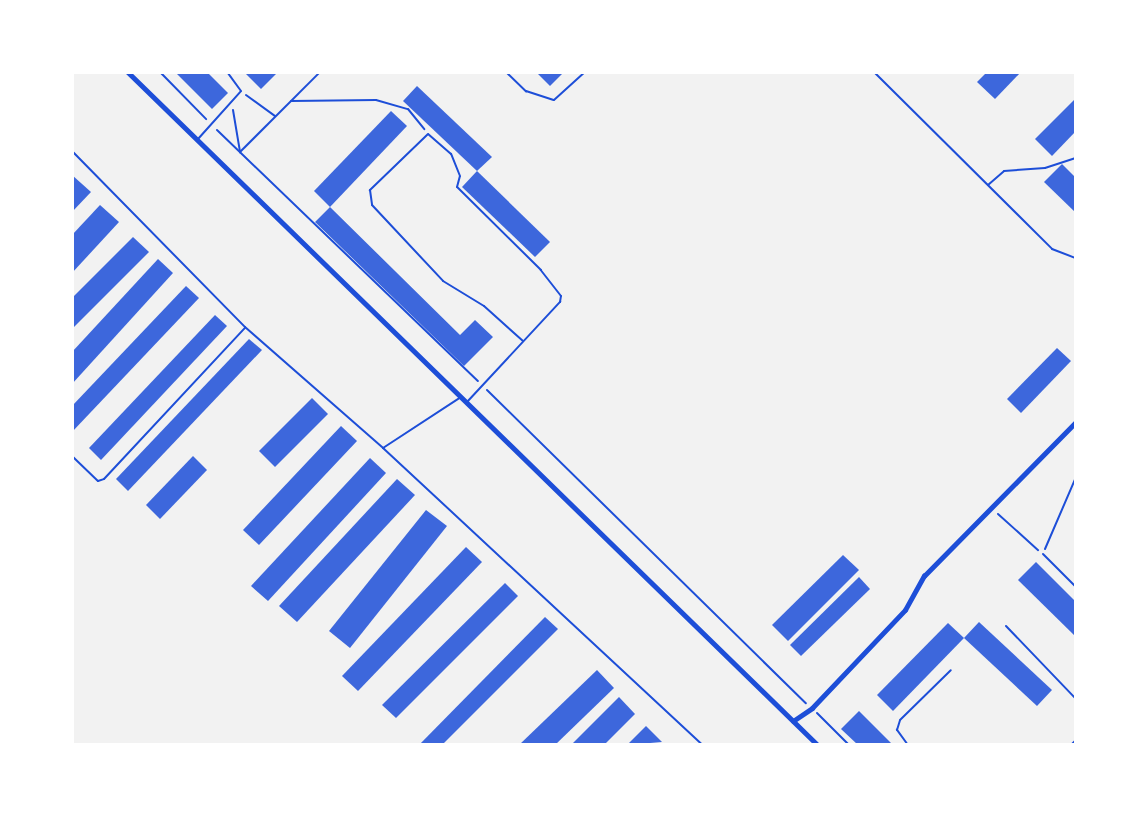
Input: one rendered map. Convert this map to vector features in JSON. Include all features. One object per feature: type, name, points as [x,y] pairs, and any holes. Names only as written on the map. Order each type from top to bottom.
[{"type":"street","points":[[128,72],[818,745]]},
{"type":"street","points":[[793,721],[812,708],[905,610],[924,576],[1076,422]]},
{"type":"lane","points":[[198,139],[232,104],[241,91],[228,72]]},
{"type":"lane","points":[[506,72],[526,91],[554,100],[585,72]]},
{"type":"lane","points":[[467,402],[560,302],[560,291],[457,187],[460,176],[451,154],[428,134],[370,190],[372,205],[443,281],[484,306],[523,341]]},
{"type":"lane","points":[[72,151],[245,327],[383,448],[703,745]]},
{"type":"lane","points":[[72,456],[98,481],[104,479],[245,327]]},
{"type":"lane","points":[[383,448],[461,397]]},
{"type":"lane","points":[[1043,554],[1076,587]]},
{"type":"lane","points":[[1006,626],[1076,699]]},
{"type":"lane","points":[[908,745],[897,730],[900,720],[951,670]]},
{"type":"lane","points":[[1071,745],[1076,740]]},
{"type":"path","points":[[232,104],[240,152],[320,72]]},
{"type":"path","points":[[874,72],[1052,249],[1076,258]]},
{"type":"path","points":[[241,91],[276,117]]},
{"type":"path","points":[[291,101],[376,100],[392,103],[408,109],[428,134]]},
{"type":"path","points":[[988,184],[1004,171],[1045,168],[1076,158]]},
{"type":"path","points":[[992,507],[1043,554],[1076,477]]},
{"type":"path","points":[[812,708],[849,745]]},
{"type":"building","points":[[175,72],[207,72],[228,93],[212,109]]},
{"type":"building","points":[[244,72],[278,72],[261,89]]},
{"type":"building","points":[[536,72],[564,72],[550,86]]},
{"type":"building","points":[[987,72],[1021,72],[995,99],[977,82]]},
{"type":"building","points":[[417,86],[492,157],[477,171],[403,101]]},
{"type":"building","points":[[1076,98],[1076,131],[1052,156],[1035,139]]},
{"type":"building","points":[[391,111],[407,126],[330,207],[314,191]]},
{"type":"building","points":[[1062,164],[1076,178],[1076,213],[1044,182]]},
{"type":"building","points":[[477,171],[550,242],[535,257],[462,187]]},
{"type":"building","points":[[72,175],[91,192],[72,212]]},
{"type":"building","points":[[100,205],[119,222],[72,273],[72,235]]},
{"type":"building","points":[[330,207],[460,335],[475,320],[493,337],[464,366],[315,222]]},
{"type":"building","points":[[133,237],[149,252],[72,329],[72,298]]},
{"type":"building","points":[[158,259],[173,273],[72,384],[72,352]]},
{"type":"building","points":[[186,286],[199,298],[72,432],[72,406]]},
{"type":"building","points":[[215,315],[227,326],[101,460],[89,448]]},
{"type":"building","points":[[249,339],[262,350],[128,491],[116,479]]},
{"type":"building","points":[[1057,348],[1071,361],[1021,413],[1007,399]]},
{"type":"building","points":[[312,398],[328,414],[275,467],[259,451]]},
{"type":"building","points":[[341,426],[357,441],[259,545],[243,530]]},
{"type":"building","points":[[193,456],[207,470],[160,519],[146,505]]},
{"type":"building","points":[[370,458],[386,473],[268,601],[251,586]]},
{"type":"building","points":[[397,479],[415,495],[297,622],[279,606]]},
{"type":"building","points":[[426,510],[447,526],[350,648],[329,631]]},
{"type":"building","points":[[466,547],[482,562],[358,691],[342,676]]},
{"type":"building","points":[[843,555],[859,570],[788,641],[772,625]]},
{"type":"building","points":[[1036,562],[1076,602],[1076,637],[1018,580]]},
{"type":"building","points":[[859,577],[870,589],[801,656],[790,645]]},
{"type":"building","points":[[505,583],[518,596],[396,718],[382,705]]},
{"type":"building","points":[[545,617],[558,629],[442,745],[419,745]]},
{"type":"building","points":[[979,622],[1052,690],[1037,706],[964,638]]},
{"type":"building","points":[[948,623],[964,638],[893,711],[877,695]]},
{"type":"building","points":[[597,670],[614,688],[555,745],[519,745]]},
{"type":"building","points":[[619,697],[635,714],[604,745],[571,745]]},
{"type":"building","points":[[859,711],[893,745],[858,745],[841,729]]},
{"type":"building","points":[[646,726],[662,742],[627,745]]}]
